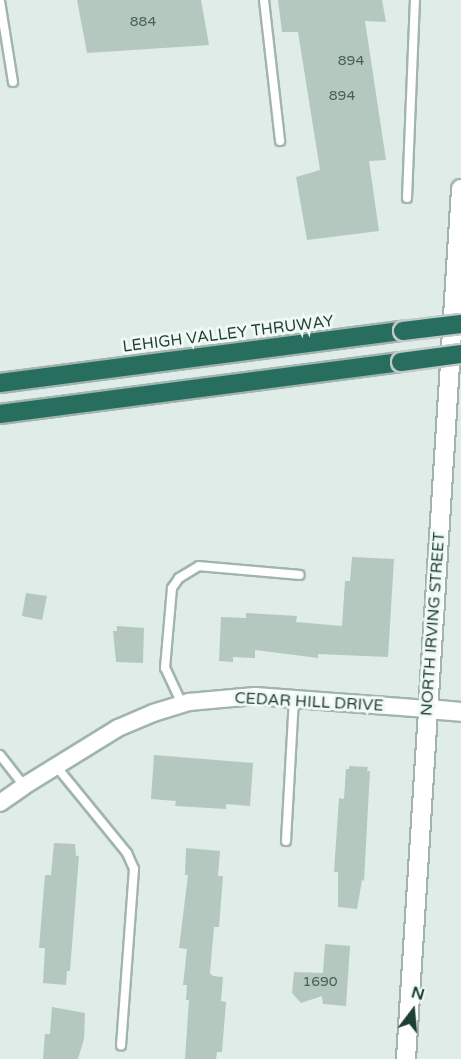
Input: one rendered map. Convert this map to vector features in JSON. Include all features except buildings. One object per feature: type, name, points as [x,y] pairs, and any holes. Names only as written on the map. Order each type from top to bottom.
[{"type":"highway","name":"LEHIGH VALLEY THRUWAY","points":[[0,383],[461,324]]},
{"type":"highway","points":[[0,414],[461,354]]},
{"type":"street","name":"NORTH IRVING STREET","points":[[406,1059],[461,189]]},
{"type":"street","name":"CEDAR HILL DRIVE","points":[[0,803],[118,728],[182,704],[217,698],[294,698],[428,710]]},
{"type":"street","points":[[428,710],[461,712]]},
{"type":"lane","points":[[264,0],[280,141]]},
{"type":"lane","points":[[407,198],[415,0]]},
{"type":"lane","points":[[0,2],[13,82]]},
{"type":"lane","points":[[182,704],[165,668],[172,588],[179,578],[199,566],[300,575]]},
{"type":"lane","points":[[286,841],[294,698]]},
{"type":"lane","points":[[0,755],[24,786]]},
{"type":"lane","points":[[56,766],[127,853],[134,869],[121,1046]]}]
